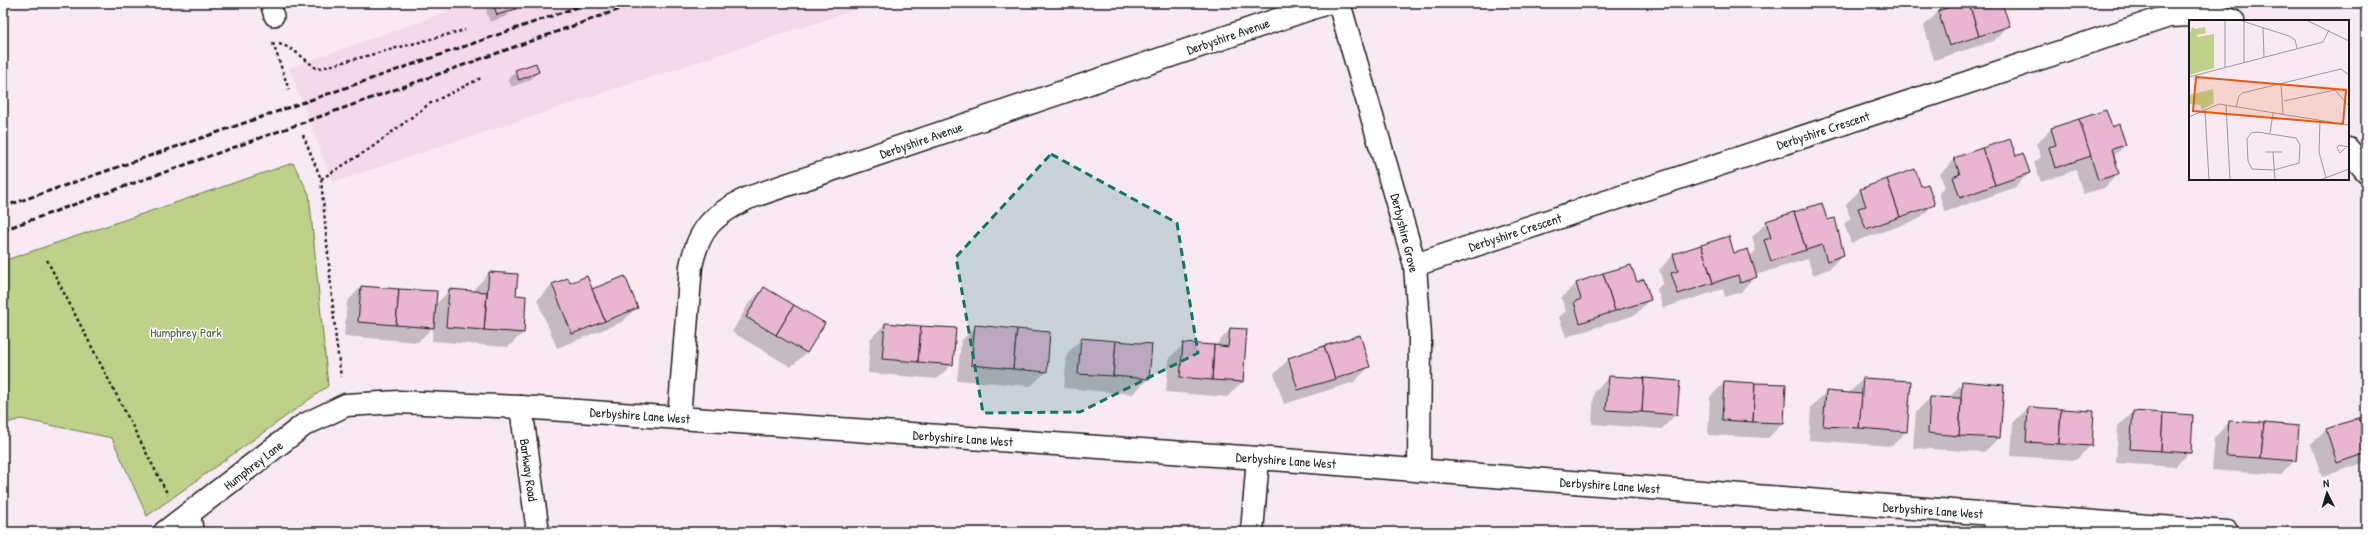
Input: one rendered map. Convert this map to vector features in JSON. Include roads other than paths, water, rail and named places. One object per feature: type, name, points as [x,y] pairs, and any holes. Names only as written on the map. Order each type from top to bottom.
[{"type":"street","name":"Derbyshire Avenue","points":[[679,418],[691,266],[696,243],[707,224],[725,209],[755,196],[1327,3]]},
{"type":"street","name":"Derbyshire Grove","points":[[1339,3],[1415,265],[1420,336],[1420,470]]},
{"type":"street","name":"Derbyshire Crescent","points":[[1415,265],[2169,16],[2213,14],[2230,20]]},
{"type":"street","points":[[2349,151],[2366,171]]},
{"type":"street","name":"Derbyshire Lane West","points":[[346,405],[399,402],[521,407],[1420,470],[1995,524],[2227,532]]},
{"type":"street","name":"Humphrey Lane","points":[[182,524],[304,425],[346,405]]},
{"type":"street","name":"Barkway Road","points":[[521,407],[538,532]]},
{"type":"street","points":[[1252,532],[1258,458]]},
{"type":"railway","points":[[3,207],[589,3]]},
{"type":"railway","points":[[3,230],[637,3]]},
{"type":"park label","name":"Humphrey Park","points":[[186,332]]}]
